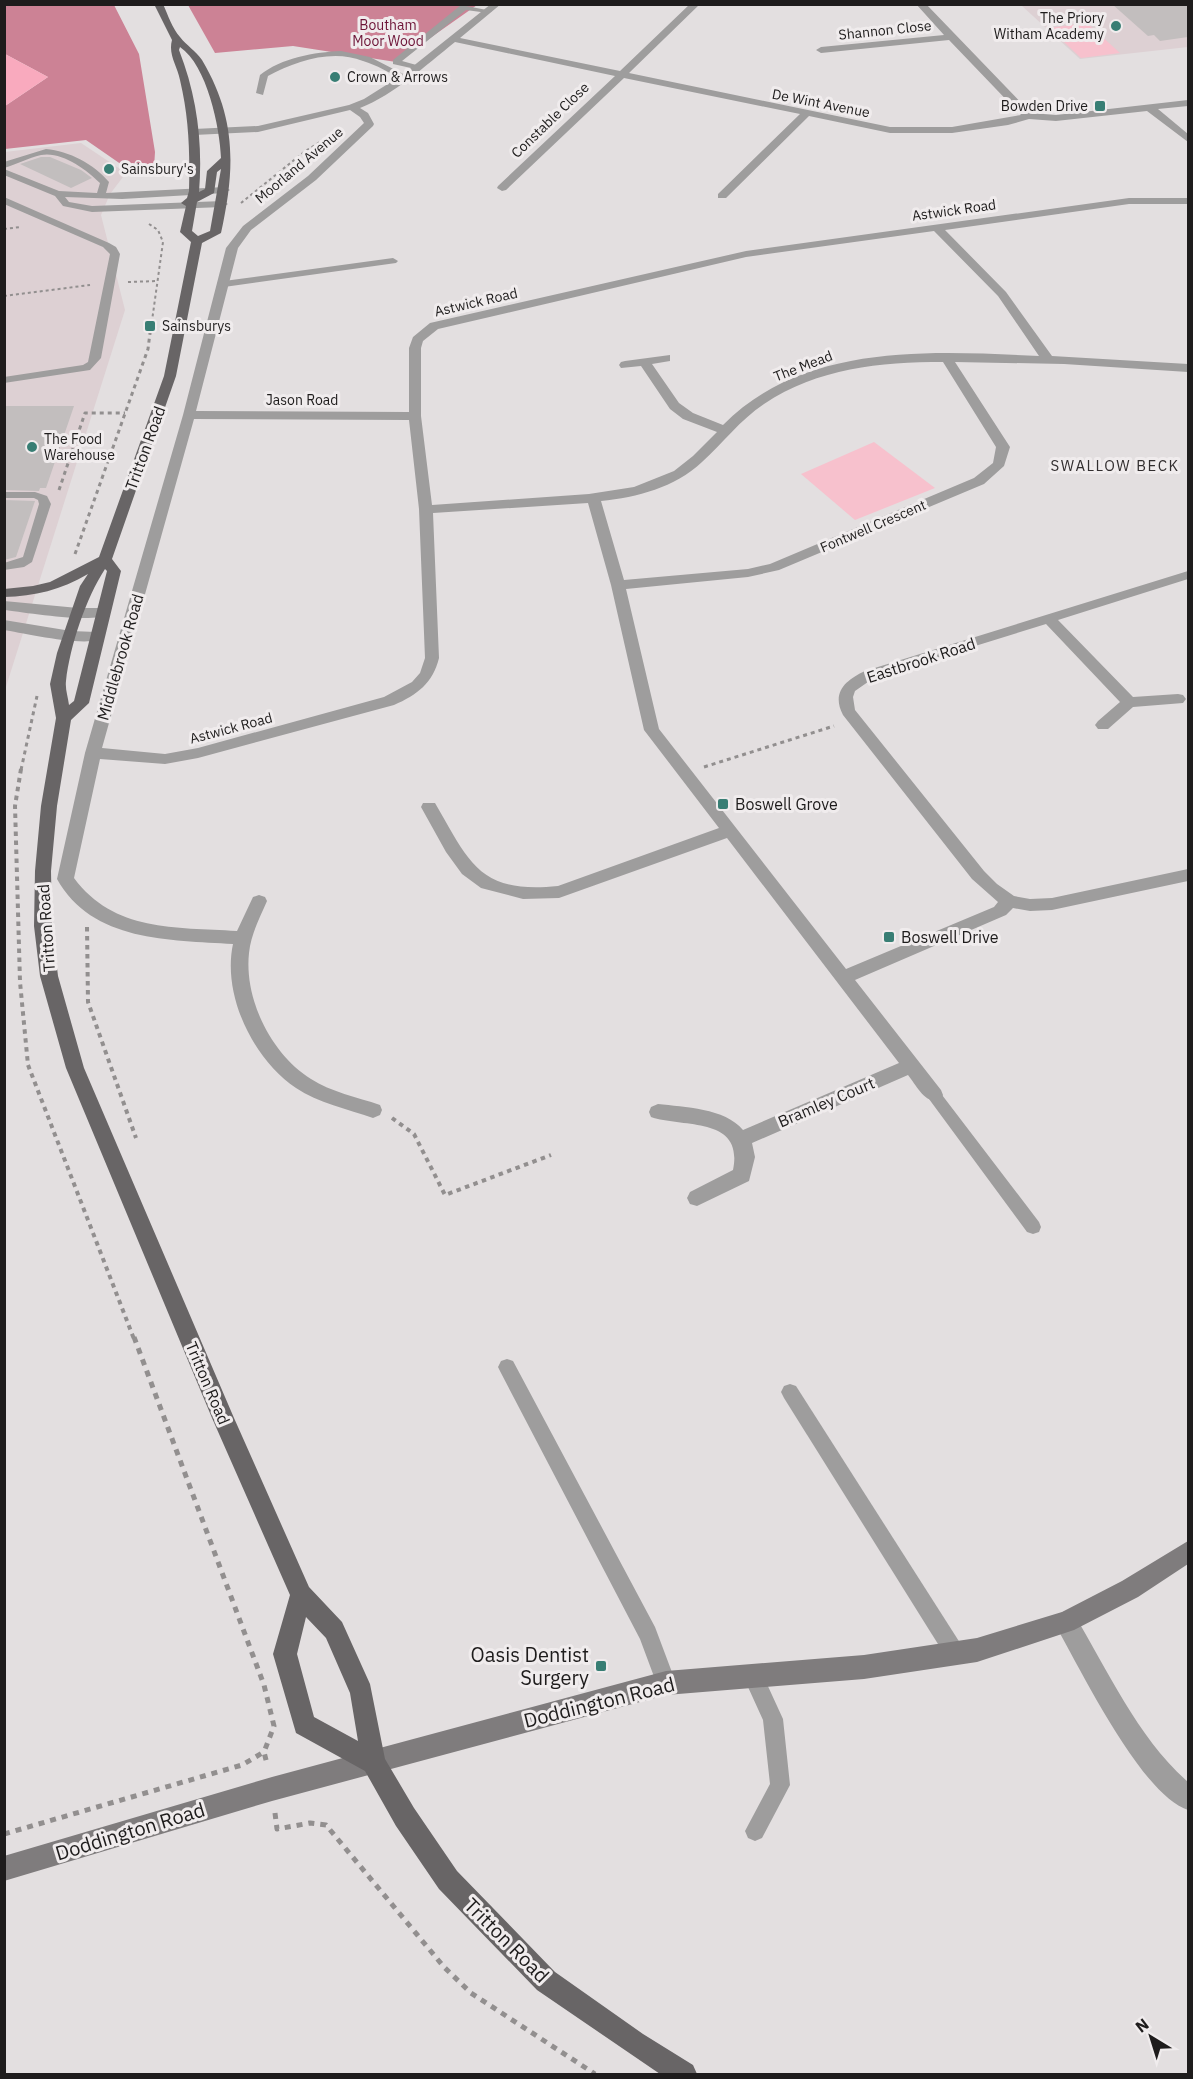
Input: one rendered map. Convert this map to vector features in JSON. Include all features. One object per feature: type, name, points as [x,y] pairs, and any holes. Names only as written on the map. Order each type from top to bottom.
[{"type":"main road","name":"Tritton Road","points":[[158,4],[177,40],[188,48],[198,64],[225,127],[228,158],[223,204],[215,233],[197,241]]},
{"type":"main road","name":"Tritton Road","points":[[177,40],[174,50],[185,78],[194,129],[186,232],[197,241]]},
{"type":"main road","points":[[189,201],[210,191],[212,171],[228,158]]},
{"type":"main road","name":"Tritton Road","points":[[197,241],[170,376],[142,460],[105,558],[87,586],[64,653],[58,684],[64,718],[49,806],[43,871],[43,926],[49,976],[75,1068],[108,1150],[301,1595],[334,1630],[362,1692],[374,1762],[405,1817],[448,1880],[494,1930],[546,1981],[634,2043],[684,2074]]},
{"type":"main road","points":[[4,593],[43,590],[58,586],[105,558],[114,571],[81,703],[64,718]]},
{"type":"main road","name":"Doddington Road","points":[[4,1869],[272,1789],[666,1683],[864,1667],[977,1650],[1066,1622],[1130,1589],[1188,1552]]},
{"type":"main road","points":[[301,1595],[285,1654],[304,1725],[374,1762]]},
{"type":"street","name":"Constable Close","points":[[501,188],[696,4]]},
{"type":"street","points":[[920,4],[1028,116]]},
{"type":"street","name":"Moorland Avenue","points":[[194,129],[225,127],[258,129],[352,107],[382,94],[492,8]]},
{"type":"street","name":"Shannon Close","points":[[821,50],[951,37]]},
{"type":"street","name":"De Wint Avenue","points":[[453,39],[890,130],[952,130],[1008,122],[1028,116],[1056,118],[1188,103]]},
{"type":"street","name":"Moorland Avenue","points":[[232,248],[247,228],[312,178],[369,124],[364,115],[352,107]]},
{"type":"street","points":[[1150,108],[1188,139]]},
{"type":"street","points":[[722,196],[806,114]]},
{"type":"street","name":"Astwick Road","points":[[93,753],[165,759],[198,753],[389,701],[408,693],[422,682],[430,670],[432,658],[426,509],[415,416],[415,348],[417,340],[434,327],[746,254],[1130,201],[1188,201]]},
{"type":"street","points":[[936,227],[1002,294],[1047,358]]},
{"type":"street","name":"Middlebrook Road","points":[[232,248],[189,415],[93,753],[65,879],[87,906],[106,919],[134,928],[242,938]]},
{"type":"street","points":[[625,365],[666,358]]},
{"type":"street","name":"Fontwell Crescent","points":[[618,585],[748,573],[774,567],[979,481],[995,470],[1003,459],[1003,447],[947,358]]},
{"type":"street","name":"The Mead","points":[[426,509],[594,499],[642,490],[669,479],[704,455],[759,401],[784,387],[843,366],[885,360],[1047,358],[1188,368]]},
{"type":"street","points":[[644,361],[674,406],[680,411],[726,431]]},
{"type":"street","name":"Jason Road","points":[[189,415],[415,416]]},
{"type":"street","points":[[594,499],[618,585],[652,730],[934,1095]]},
{"type":"street","name":"Eastbrook Road","points":[[1009,901],[978,875],[848,711],[844,699],[847,689],[870,674],[1050,620],[1188,575]]},
{"type":"street","points":[[4,605],[78,613],[102,613]]},
{"type":"street","points":[[1050,620],[1129,702]]},
{"type":"street","points":[[4,625],[71,636],[96,637]]},
{"type":"street","points":[[1103,725],[1129,702],[1178,699]]},
{"type":"street","points":[[429,807],[469,870],[493,885],[523,894],[541,895],[559,892],[729,831]]},
{"type":"street","points":[[843,977],[1000,911],[1009,901],[1030,905],[1052,904],[1188,875]]},
{"type":"street","points":[[258,902],[242,938],[238,978],[243,995],[264,1040],[285,1071],[304,1084],[373,1110]]},
{"type":"street","name":"Bramley Court","points":[[741,1139],[911,1066]]},
{"type":"street","points":[[658,1112],[706,1118],[733,1129],[741,1139],[744,1159],[742,1175],[697,1198]]},
{"type":"street","points":[[1066,1622],[1137,1743],[1162,1775],[1188,1798]]},
{"type":"lane","points":[[417,68],[396,62],[464,7],[492,8]]},
{"type":"lane","points":[[260,93],[264,75],[280,66],[326,55],[365,58],[405,77]]},
{"type":"lane","points":[[4,165],[45,152],[54,153],[84,165],[100,177],[105,182],[101,196]]},
{"type":"lane","points":[[4,172],[58,194],[223,204]]},
{"type":"lane","points":[[210,191],[225,190]]},
{"type":"lane","points":[[58,194],[66,204],[92,210],[189,201]]},
{"type":"lane","points":[[4,200],[113,249],[114,254],[96,358],[92,364],[75,370],[4,381]]},
{"type":"lane","points":[[224,284],[393,261]]},
{"type":"lane","points":[[4,495],[35,495],[43,498],[45,504],[28,559],[20,564],[4,567]]},
{"type":"lane","points":[[934,1095],[1033,1227]]},
{"type":"lane","points":[[507,1367],[648,1634],[666,1683]]},
{"type":"lane","points":[[790,1392],[955,1653]]},
{"type":"lane","points":[[753,1676],[773,1719],[780,1785],[755,1831]]},
{"type":"path","points":[[74,558],[148,349],[163,242],[161,235],[153,226],[144,221]]},
{"type":"path","points":[[4,296],[109,283],[157,281]]},
{"type":"path","points":[[84,413],[125,413]]},
{"type":"path","points":[[684,773],[855,720]]},
{"type":"path","points":[[87,906],[88,1002],[136,1138]]},
{"type":"path","points":[[373,1110],[391,1117],[414,1134],[446,1195],[551,1155]]},
{"type":"path","points":[[4,1834],[242,1765],[264,1752]]},
{"type":"path","points":[[277,1829],[310,1823],[326,1825],[444,1967],[471,1993],[595,2074]]},
{"type":"shaded area","name":"The Priory Witham Academy","points":[[1021,5],[1188,5],[1188,47],[1080,59]]},
{"type":"shaded area","points":[[1087,23],[1120,53],[1081,58],[1049,28]]},
{"type":"shaded area","points":[[5,54],[48,77],[5,106]]},
{"type":"shaded area","points":[[81,143],[126,173],[110,194],[101,215],[125,310],[5,690],[5,152]]},
{"type":"shaded area","points":[[874,442],[935,488],[855,520],[801,474]]},
{"type":"green space","points":[[4,5],[114,5],[139,54],[155,152],[154,168],[125,167],[86,140],[5,149],[5,106],[48,77],[5,54]]},
{"type":"green space","name":"Boutham Moor Wood","points":[[188,5],[477,5],[396,62],[293,46],[215,53]]},
{"type":"building","points":[[1112,4],[1188,4],[1188,37],[1160,41],[1154,35],[1148,36]]},
{"type":"building","points":[[41,157],[50,157],[81,170],[92,178],[71,188],[20,164]]},
{"type":"building","name":"The Food Warehouse","points":[[4,406],[74,406],[46,488],[40,488],[39,491],[4,490]]},
{"type":"building","points":[[4,500],[35,501],[16,557],[4,560]]},
{"type":"place","name":"The Priory Witham Academy","points":[[1116,26]]},
{"type":"place","name":"Crown & Arrows","points":[[335,77]]},
{"type":"place","name":"Bowden Drive","points":[[1100,106]]},
{"type":"place","name":"Sainsbury's","points":[[109,169]]},
{"type":"place","name":"Sainsburys","points":[[150,326]]},
{"type":"place","name":"The Food Warehouse","points":[[32,447]]},
{"type":"place","name":"Boswell Grove","points":[[723,804]]},
{"type":"place","name":"Boswell Drive","points":[[889,937]]},
{"type":"place","name":"Oasis Dentist Surgery","points":[[601,1666]]},
{"type":"district","name":"SWALLOW BECK","points":[[1115,465]]}]
